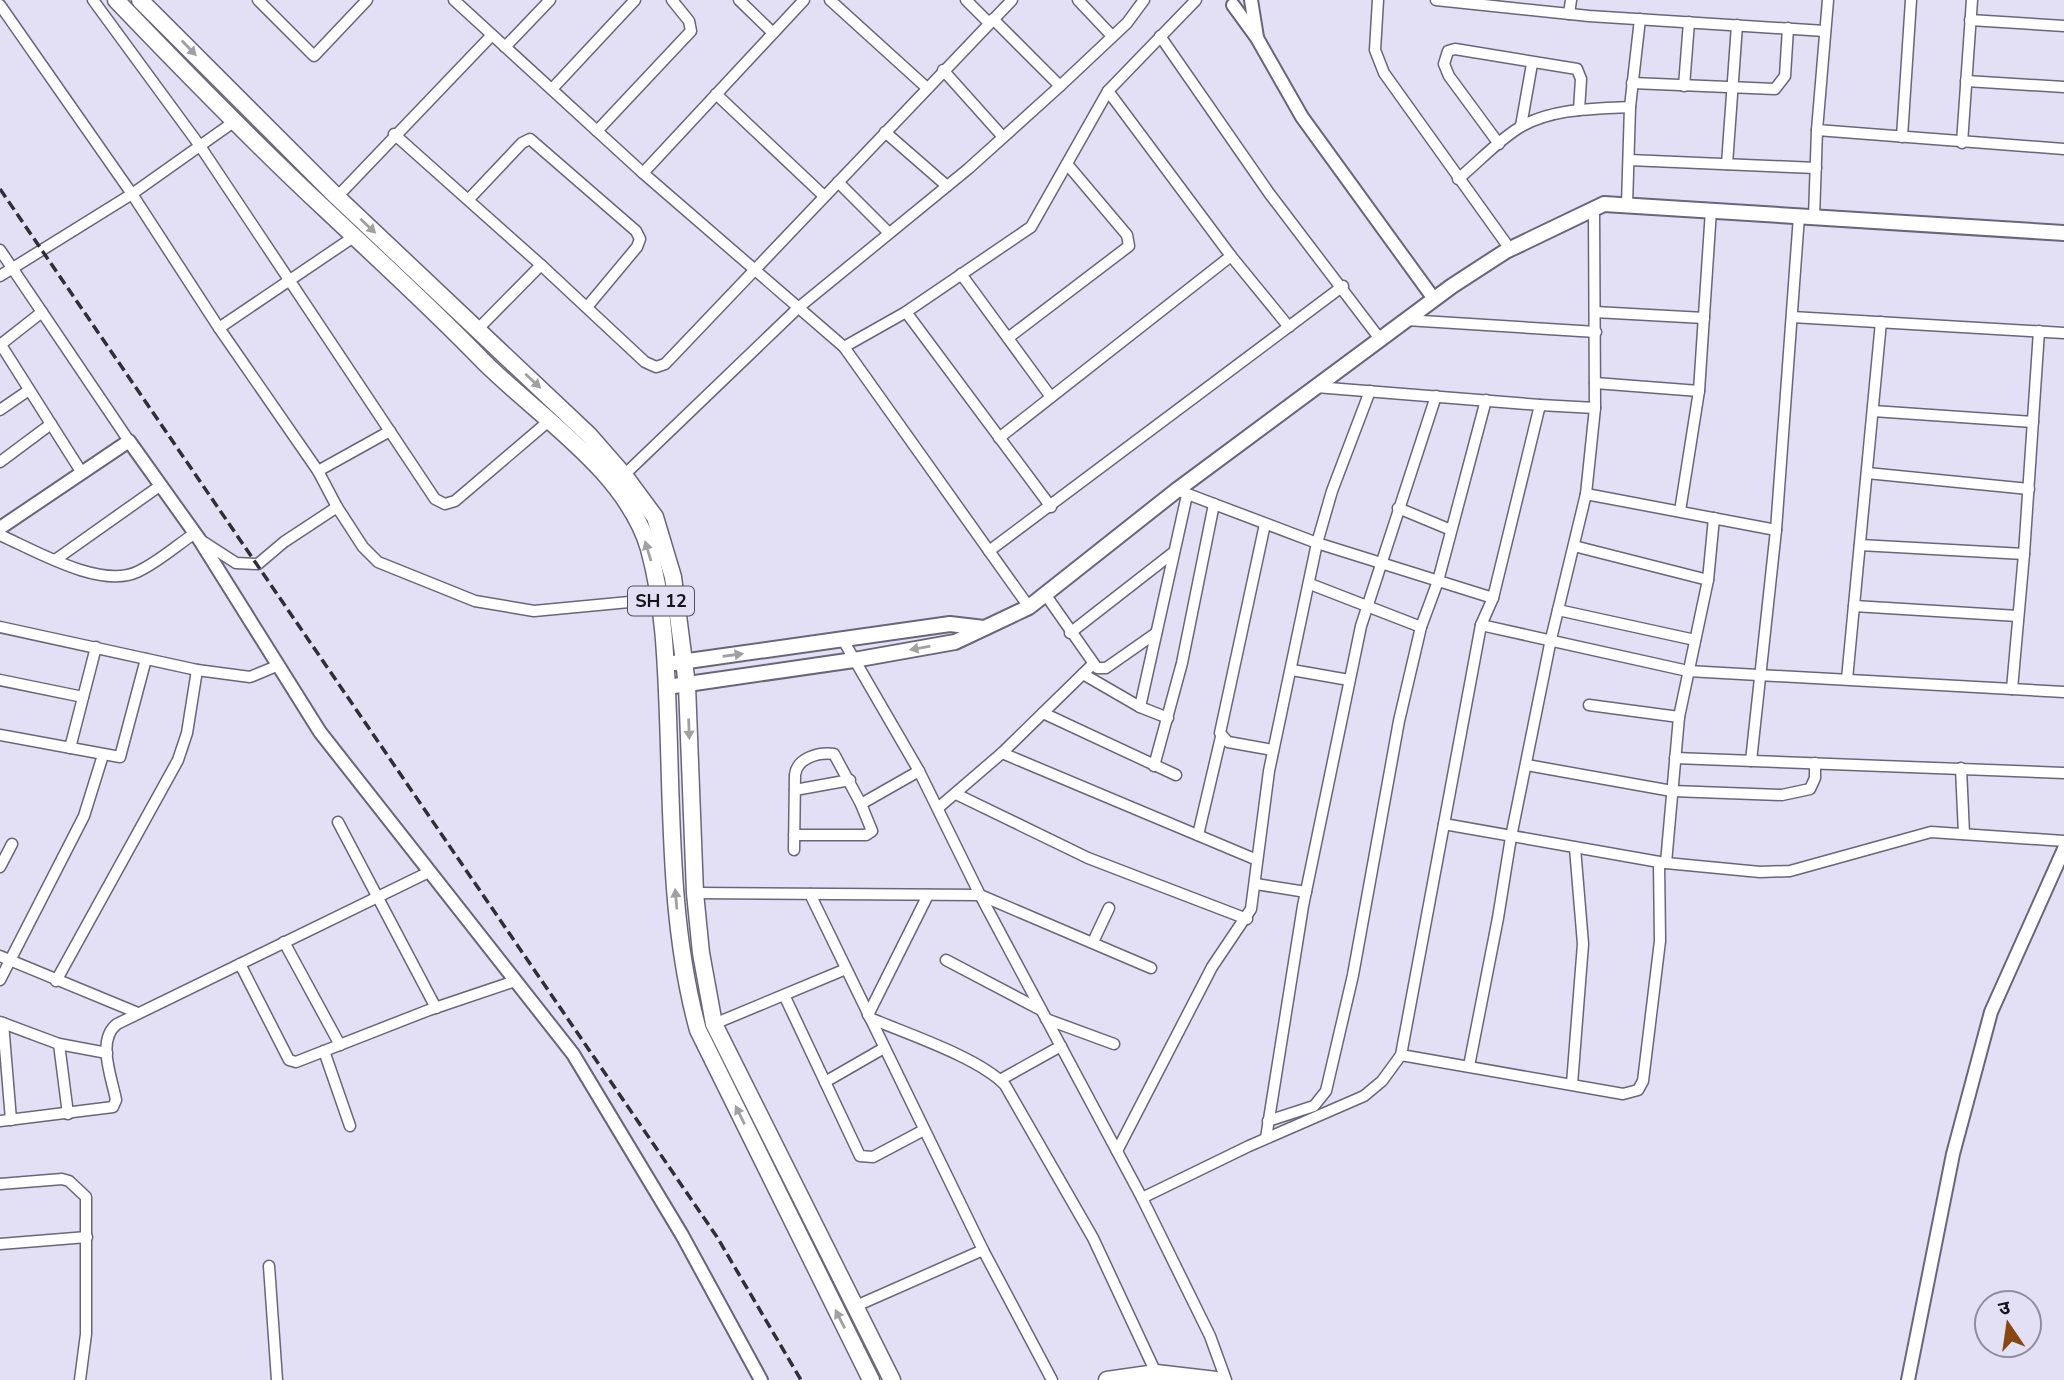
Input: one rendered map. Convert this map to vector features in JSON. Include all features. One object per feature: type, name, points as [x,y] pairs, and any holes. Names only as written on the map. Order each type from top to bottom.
[{"type":"main road","name":"SH 12","points":[[116,0],[235,121],[486,364],[619,480],[655,517],[664,538],[680,612],[687,685],[695,894],[701,953],[714,1024],[892,1380]]},
{"type":"main road","name":"SH 12","points":[[141,0],[337,197],[580,426],[619,480],[648,545],[661,599],[676,893],[682,958],[698,1030],[870,1380]]},
{"type":"main road","points":[[667,687],[854,660],[955,642],[1029,607],[1434,299],[1510,248],[1604,204],[2064,233]]},
{"type":"main road","points":[[666,664],[950,624],[985,628]]},
{"type":"main road","points":[[1107,1380],[1156,1373],[1216,1380]]},
{"type":"street","points":[[93,0],[200,146],[435,499],[444,504],[454,500],[550,420]]},
{"type":"street","points":[[258,0],[314,56],[367,0]]},
{"type":"street","points":[[454,0],[643,173],[844,347],[1029,607]]},
{"type":"street","points":[[505,47],[550,0]]},
{"type":"street","points":[[552,89],[635,0]]},
{"type":"street","points":[[597,131],[691,31],[689,21],[672,0]]},
{"type":"street","points":[[739,0],[773,33]]},
{"type":"street","points":[[643,173],[804,0]]},
{"type":"street","points":[[830,0],[927,88]]},
{"type":"street","points":[[966,0],[1060,86]]},
{"type":"street","points":[[394,134],[645,362],[656,368],[665,364],[1012,0]]},
{"type":"street","points":[[1078,0],[1112,36]]},
{"type":"street","points":[[619,480],[801,311],[1060,86],[1133,16],[1144,0]]},
{"type":"street","points":[[844,347],[906,313],[1031,227],[1108,91],[1196,0]]},
{"type":"street","points":[[1231,3],[1242,6],[1250,0],[1257,38]]},
{"type":"street","points":[[1378,0],[1375,38],[1378,61],[1391,85],[1510,248]]},
{"type":"street","points":[[1436,0],[1569,14],[1825,31]]},
{"type":"street","points":[[1569,14],[1571,0]]},
{"type":"street","points":[[1751,761],[1776,530],[1792,317],[1816,168],[1828,0]]},
{"type":"street","points":[[1902,137],[1911,0]]},
{"type":"street","points":[[1962,143],[1972,0]]},
{"type":"street","points":[[1231,3],[1257,38],[1302,117],[1434,299]]},
{"type":"street","points":[[0,5],[132,194],[219,328],[318,471],[363,547],[378,562],[475,601],[534,611],[661,599]]},
{"type":"street","points":[[1627,205],[1630,107],[1640,19]]},
{"type":"street","points":[[1970,20],[2064,26]]},
{"type":"street","points":[[1684,86],[1689,22]]},
{"type":"street","points":[[1727,164],[1737,25]]},
{"type":"street","points":[[1632,83],[1767,90],[1780,86],[1785,76],[1788,28]]},
{"type":"street","points":[[337,197],[394,134],[492,35]]},
{"type":"street","points":[[1160,36],[1269,193],[1343,286],[1380,339]]},
{"type":"street","points":[[1499,144],[1449,76],[1444,64],[1446,53],[1455,49],[1532,64],[1577,69],[1581,79],[1580,110]]},
{"type":"street","points":[[1521,126],[1532,64]]},
{"type":"street","points":[[943,70],[1003,137]]},
{"type":"street","points":[[1966,81],[2064,87]]},
{"type":"street","points":[[1108,91],[1231,256],[1289,327]]},
{"type":"street","points":[[716,94],[824,196]]},
{"type":"street","points":[[1458,179],[1521,126],[1553,114],[1630,107]]},
{"type":"street","points":[[0,276],[132,194],[235,121]]},
{"type":"street","points":[[1817,130],[2064,149]]},
{"type":"street","points":[[885,132],[947,186]]},
{"type":"street","points":[[469,200],[522,143],[530,139],[636,231],[640,239],[637,247],[587,307]]},
{"type":"street","points":[[1629,160],[1816,168]]},
{"type":"street","points":[[1008,338],[1129,246],[1127,235],[1067,164]]},
{"type":"street","points":[[838,182],[889,233]]},
{"type":"street","points":[[1469,1066],[1498,918],[1510,837],[1551,639],[1586,494],[1595,408],[1594,208]]},
{"type":"street","points":[[1680,512],[1699,391],[1711,211]]},
{"type":"street","points":[[219,328],[355,236]]},
{"type":"street","points":[[0,250],[129,441],[197,536],[320,732],[573,1054],[682,1235],[761,1380]]},
{"type":"street","points":[[999,438],[1231,256]]},
{"type":"street","points":[[478,329],[541,265]]},
{"type":"street","points":[[961,274],[1051,397]]},
{"type":"street","points":[[989,551],[1051,508],[1343,286]]},
{"type":"street","points":[[42,312],[0,345],[82,473]]},
{"type":"street","points":[[1595,312],[1704,318]]},
{"type":"street","points":[[906,313],[1051,508]]},
{"type":"street","points":[[1792,317],[2064,333]]},
{"type":"street","points":[[1406,320],[1596,332]]},
{"type":"street","points":[[1847,679],[1881,322]]},
{"type":"street","points":[[2012,689],[2039,331]]},
{"type":"street","points":[[1595,383],[1699,391]]},
{"type":"street","points":[[1317,387],[1595,408]]},
{"type":"street","points":[[0,410],[29,390]]},
{"type":"street","points":[[1117,1151],[1212,967],[1247,919],[1256,884],[1273,750],[1317,543],[1332,491],[1370,391]]},
{"type":"street","points":[[1266,1138],[1306,892],[1349,680],[1380,563],[1436,396]]},
{"type":"street","points":[[1268,1121],[1314,1106],[1326,1091],[1362,932],[1399,721],[1421,627],[1438,581],[1486,400]]},
{"type":"street","points":[[1142,1198],[1266,1138],[1364,1096],[1382,1081],[1401,1055],[1481,625],[1493,598],[1540,405]]},
{"type":"street","points":[[1872,411],[2033,422]]},
{"type":"street","points":[[0,462],[51,425]]},
{"type":"street","points":[[318,471],[390,430]]},
{"type":"street","points":[[0,528],[129,441]]},
{"type":"street","points":[[1867,473],[2029,489]]},
{"type":"street","points":[[55,560],[161,485]]},
{"type":"street","points":[[1140,707],[1174,552],[1182,493],[1317,543],[1493,598]]},
{"type":"street","points":[[1586,494],[1776,530]]},
{"type":"street","points":[[1154,766],[1182,663],[1214,504]]},
{"type":"street","points":[[197,536],[236,563],[258,564],[284,542],[337,507]]},
{"type":"street","points":[[1398,508],[1451,530]]},
{"type":"street","points":[[1401,1055],[1630,1094],[1638,1090],[1643,1081],[1660,941],[1662,863],[1679,717],[1708,580],[1714,518]]},
{"type":"street","points":[[1198,835],[1265,524]]},
{"type":"street","points":[[0,535],[55,560],[98,575],[118,577],[136,573],[197,536]]},
{"type":"street","points":[[1860,545],[2024,554]]},
{"type":"street","points":[[1574,546],[1708,580]]},
{"type":"street","points":[[1070,633],[1174,552]]},
{"type":"street","points":[[1310,584],[1421,627]]},
{"type":"street","points":[[1045,594],[1092,665],[1106,668],[1156,633]]},
{"type":"street","points":[[1854,606],[2018,616]]},
{"type":"street","points":[[1558,610],[1695,640]]},
{"type":"street","points":[[1481,625],[1688,671],[2064,692]]},
{"type":"street","points":[[0,626],[197,670],[255,676],[279,665]]},
{"type":"street","points":[[843,640],[919,771],[980,895],[1142,1198],[1210,1336],[1226,1380]]},
{"type":"street","points":[[70,748],[96,647]]},
{"type":"street","points":[[0,735],[117,758],[122,754],[146,659]]},
{"type":"street","points":[[938,808],[1002,753],[1092,665]]},
{"type":"street","points":[[56,981],[178,760],[187,733],[197,670]]},
{"type":"street","points":[[1292,670],[1349,680]]},
{"type":"street","points":[[1083,674],[1140,707],[1167,718]]},
{"type":"street","points":[[0,680],[83,697]]},
{"type":"street","points":[[1589,705],[1679,717]]},
{"type":"street","points":[[1043,713],[1177,775]]},
{"type":"street","points":[[1221,737],[1228,741],[1273,750]]},
{"type":"street","points":[[794,835],[869,834],[872,825],[838,756],[825,753],[798,764],[795,790],[794,835],[794,850]]},
{"type":"street","points":[[1002,753],[1257,860]]},
{"type":"street","points":[[0,980],[5,958],[84,816],[103,755]]},
{"type":"street","points":[[1675,758],[2064,773]]},
{"type":"street","points":[[1527,765],[1672,791],[1728,795],[1801,793],[1814,785],[1815,763]]},
{"type":"street","points":[[1961,768],[1964,834]]},
{"type":"street","points":[[861,804],[919,771]]},
{"type":"street","points":[[795,790],[850,780]]},
{"type":"street","points":[[956,794],[1088,858],[1247,919]]},
{"type":"street","points":[[338,822],[375,897],[436,1008]]},
{"type":"street","points":[[1444,824],[1662,863],[1760,872],[1790,871],[1914,834],[1964,834],[2064,841]]},
{"type":"street","points":[[0,867],[12,844]]},
{"type":"street","points":[[1572,1084],[1583,944],[1575,848]]},
{"type":"street","points":[[1908,1380],[1953,1154],[1991,1012],[2064,849]]},
{"type":"street","points":[[107,1053],[59,1044],[2,1022],[6,1120],[113,1107],[116,1100],[107,1053],[110,1029],[429,872]]},
{"type":"street","points":[[1256,884],[1306,892]]},
{"type":"street","points":[[695,894],[980,895],[1151,968]]},
{"type":"street","points":[[810,894],[983,1250],[1052,1380]]},
{"type":"street","points":[[869,1017],[928,895]]},
{"type":"street","points":[[1093,942],[1109,908]]},
{"type":"street","points":[[284,942],[340,1045]]},
{"type":"street","points":[[5,958],[138,1013]]},
{"type":"street","points":[[946,960],[1044,1015],[1114,1044]]},
{"type":"street","points":[[240,964],[289,1060],[296,1062],[515,981]]},
{"type":"street","points":[[714,1024],[785,997],[846,969]]},
{"type":"street","points":[[785,997],[863,1159],[873,1157],[924,1130]]},
{"type":"street","points":[[869,1017],[934,1045],[1000,1080],[1093,1238],[1156,1373]]},
{"type":"street","points":[[59,1044],[68,1114]]},
{"type":"street","points":[[1000,1080],[1061,1046]]},
{"type":"street","points":[[825,1082],[884,1048]]},
{"type":"street","points":[[324,1051],[350,1126]]},
{"type":"street","points":[[0,1184],[69,1181],[86,1198],[86,1334],[80,1380]]},
{"type":"street","points":[[0,1244],[87,1237]]},
{"type":"street","points":[[856,1306],[983,1250]]},
{"type":"street","points":[[269,1266],[277,1380]]},
{"type":"railway","points":[[0,189],[717,1237],[801,1380]]}]
